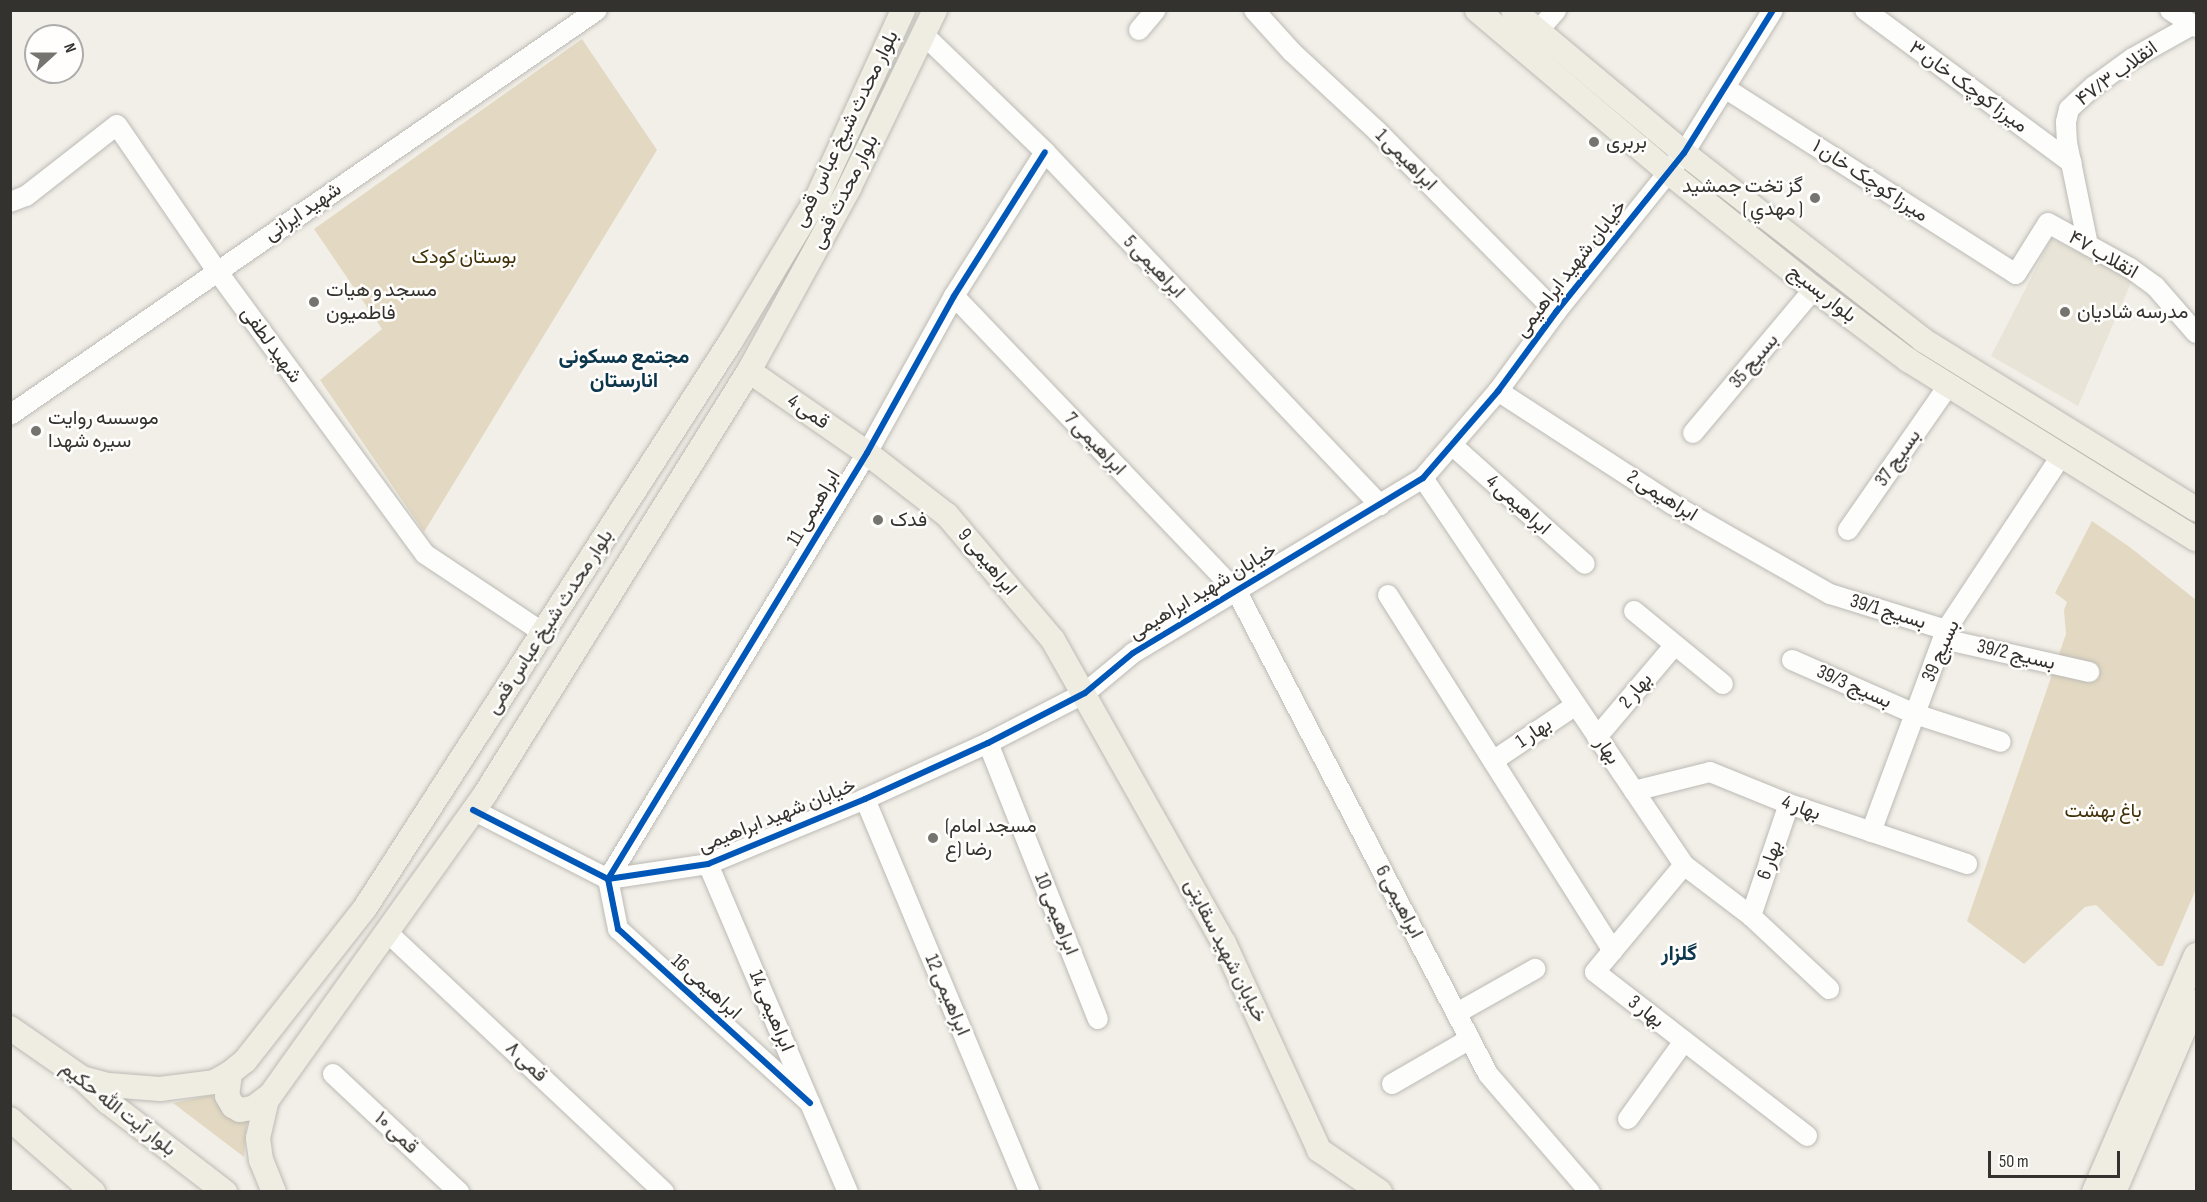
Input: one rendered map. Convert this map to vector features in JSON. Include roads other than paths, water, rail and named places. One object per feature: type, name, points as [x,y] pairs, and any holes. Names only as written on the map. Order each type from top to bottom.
[{"type":"main road","name":"بلوار محدث شیخ عباس قمی","points":[[82,1078],[109,1085],[160,1089],[214,1082],[230,1073],[245,1061],[365,908],[731,341],[817,198],[903,10]]},
{"type":"main road","name":"بلوار محدث قمی","points":[[749,371],[849,188],[935,10]]},
{"type":"main road","name":"بلوار بسیج","points":[[1477,10],[1656,146],[1684,153],[1923,340],[2196,509]]},
{"type":"main road","name":"بلوار بسیج","points":[[1513,10],[1538,31],[1656,146],[1668,172],[1814,289],[1908,360],[2196,539]]},
{"type":"main road","points":[[1692,191],[1689,181],[1692,174],[1699,171],[1709,173]]},
{"type":"main road","name":"بلوار محدث شیخ عباس قمی","points":[[274,1191],[261,1160],[258,1138],[270,1095],[473,810],[749,371]]},
{"type":"main road","name":"قمی 4","points":[[749,371],[867,453]]},
{"type":"main road","name":"ابراهیمی 9","points":[[867,453],[947,515],[1053,640],[1085,693]]},
{"type":"main road","name":"خیابان شهید سقایتی","points":[[1085,693],[1224,943],[1319,1150],[1380,1191]]},
{"type":"main road","points":[[2094,1191],[2196,954]]},
{"type":"main road","points":[[2114,1191],[2196,1002]]},
{"type":"main road","name":"بلوار آیت الله حکیم","points":[[10,1028],[82,1078],[108,1102],[225,1191]]},
{"type":"main road","points":[[230,1073],[227,1096],[233,1106],[240,1110],[254,1108],[270,1095]]},
{"type":"main road","points":[[10,1119],[93,1191]]},
{"type":"street","name":"شهید ایرانی","points":[[10,416],[597,10]]},
{"type":"street","points":[[1138,30],[1156,10]]},
{"type":"street","name":"ابراهیمی 1","points":[[1254,10],[1292,52],[1378,132],[1556,312]]},
{"type":"street","points":[[1538,31],[1556,10]]},
{"type":"street","name":"خیابان شهید ابراهیمی","points":[[608,879],[708,864],[865,799],[988,743],[1085,693],[1133,653],[1423,478],[1498,391],[1556,312],[1684,153],[1773,10]]},
{"type":"street","name":"میرزا کوچک خان ۳","points":[[1865,10],[2072,164]]},
{"type":"street","points":[[2170,10],[2194,26]]},
{"type":"street","name":"انقلاب ۴۷/۳","points":[[2088,245],[2066,122],[2069,110],[2094,86],[2133,58],[2194,26]]},
{"type":"street","name":"ابراهیمی 5","points":[[923,34],[1045,152],[1380,505]]},
{"type":"street","name":"میرزا کوچک خان ۱","points":[[1725,88],[2016,274]]},
{"type":"street","name":"شهید لطفی","points":[[10,202],[26,196],[117,125],[217,271],[425,554],[542,632]]},
{"type":"street","name":"ابراهیمی 11","points":[[608,879],[867,453],[954,296],[1045,152]]},
{"type":"street","name":"انقلاب ۴۷","points":[[2016,274],[2048,223],[2130,268],[2155,286],[2196,333]]},
{"type":"street","name":"بسیج 35","points":[[1693,433],[1814,289]]},
{"type":"street","name":"ابراهیمی 7","points":[[954,296],[1237,592]]},
{"type":"street","name":"بسیج 37","points":[[1848,530],[1948,386]]},
{"type":"street","name":"ابراهیمی 2","points":[[1498,391],[1672,504],[1830,594]]},
{"type":"street","name":"ابراهیمی 4","points":[[1452,445],[1585,564]]},
{"type":"street","name":"بسیج 39","points":[[1872,832],[1945,634],[2062,455]]},
{"type":"street","name":"بهار","points":[[1423,478],[1684,865],[1751,916],[1829,989]]},
{"type":"street","name":"ابراهیمی 6","points":[[1237,592],[1488,1074],[1590,1191]]},
{"type":"street","name":"بسیج 39/1","points":[[1830,594],[1945,634]]},
{"type":"street","points":[[1388,596],[1613,951]]},
{"type":"street","points":[[1634,611],[1723,684]]},
{"type":"street","name":"بسیج 39/2","points":[[1945,634],[2089,672]]},
{"type":"street","name":"بهار 2","points":[[1597,737],[1674,646]]},
{"type":"street","name":"بسیج 39/3","points":[[1792,660],[1915,714],[2001,742]]},
{"type":"street","name":"بهار 1","points":[[1493,761],[1575,705]]},
{"type":"street","name":"ابراهیمی 10","points":[[988,743],[1098,1018]]},
{"type":"street","name":"بهار 4","points":[[1634,791],[1710,772],[1790,804],[1967,864]]},
{"type":"street","name":"ابراهیمی 12","points":[[865,799],[1029,1191]]},
{"type":"street","name":"بهار 6","points":[[1751,916],[1790,804]]},
{"type":"street","points":[[473,810],[608,879]]},
{"type":"street","name":"ابراهیمی 14","points":[[708,864],[848,1191]]},
{"type":"street","name":"بهار 3","points":[[1684,865],[1595,972],[1808,1136]]},
{"type":"street","name":"ابراهیمی 16","points":[[608,879],[618,929],[810,1103]]},
{"type":"street","name":"قمی ۸","points":[[387,932],[664,1191]]},
{"type":"street","points":[[1457,1013],[1535,969]]},
{"type":"street","points":[[1392,1084],[1470,1039]]},
{"type":"street","points":[[1628,1119],[1684,1041]]},
{"type":"street","name":"قمی ۱۰","points":[[333,1074],[459,1191]]},
{"type":"place","name":"بربری","points":[[1594,142]]},
{"type":"place","name":"گز تخت جمشيد ( مهدي )","points":[[1815,198]]},
{"type":"place","name":"مسجد و هیات فاطمیون","points":[[314,302]]},
{"type":"place","name":"مدرسه شادیان","points":[[2065,312]]},
{"type":"place","name":"موسسه روایت سیره شهدا","points":[[36,431]]},
{"type":"place","name":"فدک","points":[[878,520]]},
{"type":"place","name":"(مسجد امام رضا (ع","points":[[933,838]]},
{"type":"district","name":"مجتمع مسکونی انارستان","points":[[624,369]]},
{"type":"district","name":"گلزار","points":[[1679,954]]},
{"type":"park label","name":"بوستان کودک","points":[[464,257]]},
{"type":"park label","name":"باغ بهشت","points":[[2103,811]]}]
